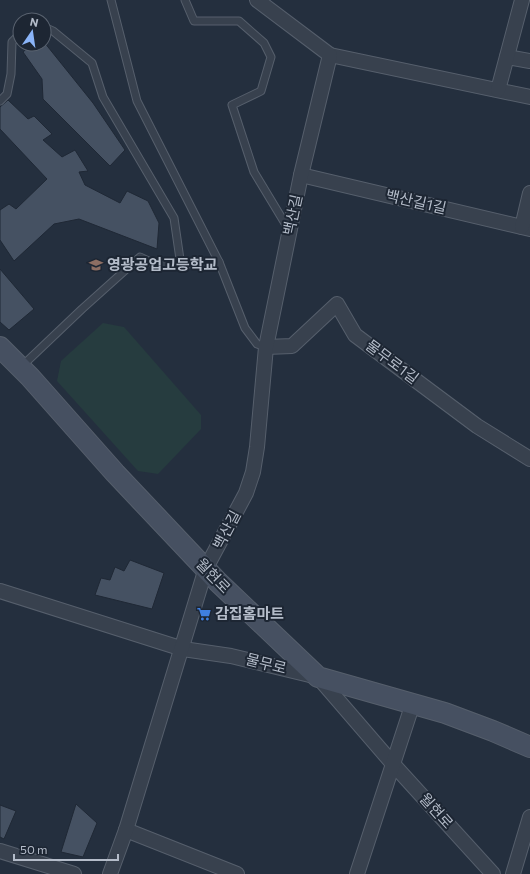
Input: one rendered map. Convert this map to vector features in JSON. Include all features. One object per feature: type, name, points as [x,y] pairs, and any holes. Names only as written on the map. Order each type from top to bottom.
[{"type":"main road","name":"월현로","points":[[0,347],[206,568],[318,677]]},
{"type":"main road","name":"물무로","points":[[318,677],[413,703],[494,730],[530,747]]},
{"type":"street","points":[[257,0],[330,55],[530,97]]},
{"type":"street","points":[[498,90],[522,0]]},
{"type":"street","name":"백산길","points":[[110,874],[126,830],[183,649],[206,568],[246,493],[253,472],[257,447],[266,347],[301,175],[330,55]]},
{"type":"street","points":[[507,57],[530,61]]},
{"type":"street","name":"백산길1길","points":[[301,175],[526,228]]},
{"type":"street","points":[[526,228],[530,193]]},
{"type":"street","name":"물무로1길","points":[[266,347],[292,346],[337,304],[356,335],[477,426],[530,459]]},
{"type":"street","name":"물무로","points":[[0,591],[183,649],[231,656],[318,677]]},
{"type":"street","name":"월현로","points":[[318,677],[393,764],[493,874]]},
{"type":"street","points":[[358,874],[413,703]]},
{"type":"street","points":[[513,874],[530,817]]},
{"type":"street","points":[[126,830],[237,874]]},
{"type":"street","points":[[0,851],[74,874]]},
{"type":"lane","points":[[111,0],[137,101],[219,262],[248,333],[257,344],[266,347]]},
{"type":"lane","points":[[185,0],[194,21],[239,20],[264,43],[271,57],[261,91],[232,105],[254,172],[289,230]]},
{"type":"lane","points":[[52,31],[92,64],[103,97],[174,218],[182,266]]},
{"type":"lane","points":[[0,101],[7,94],[12,42]]},
{"type":"lane","points":[[21,368],[82,309],[140,257],[159,266],[182,266],[219,262]]},
{"type":"green space","points":[[103,323],[124,327],[201,415],[201,429],[158,474],[138,471],[57,381],[61,361]]},
{"type":"building","points":[[23,52],[52,52],[93,103],[125,150],[110,166],[43,99],[42,79]]},
{"type":"building","points":[[8,100],[28,119],[34,116],[52,134],[43,140],[62,157],[75,150],[88,171],[79,172],[85,185],[120,203],[127,191],[148,201],[159,223],[157,249],[79,219],[54,224],[14,261],[0,240],[0,210],[9,204],[16,209],[47,179],[0,129],[0,107]]},
{"type":"building","points":[[0,269],[34,309],[9,330],[0,322]]},
{"type":"building","points":[[130,560],[164,573],[152,609],[95,595],[101,578],[110,580],[115,567],[124,571]]},
{"type":"building","points":[[76,804],[97,823],[83,857],[61,852]]},
{"type":"building","points":[[0,805],[16,811],[4,839],[0,837]]},
{"type":"place","name":"영광공업고등학교","points":[[96,265]]},
{"type":"place","name":"감집홈마트","points":[[204,614]]}]
